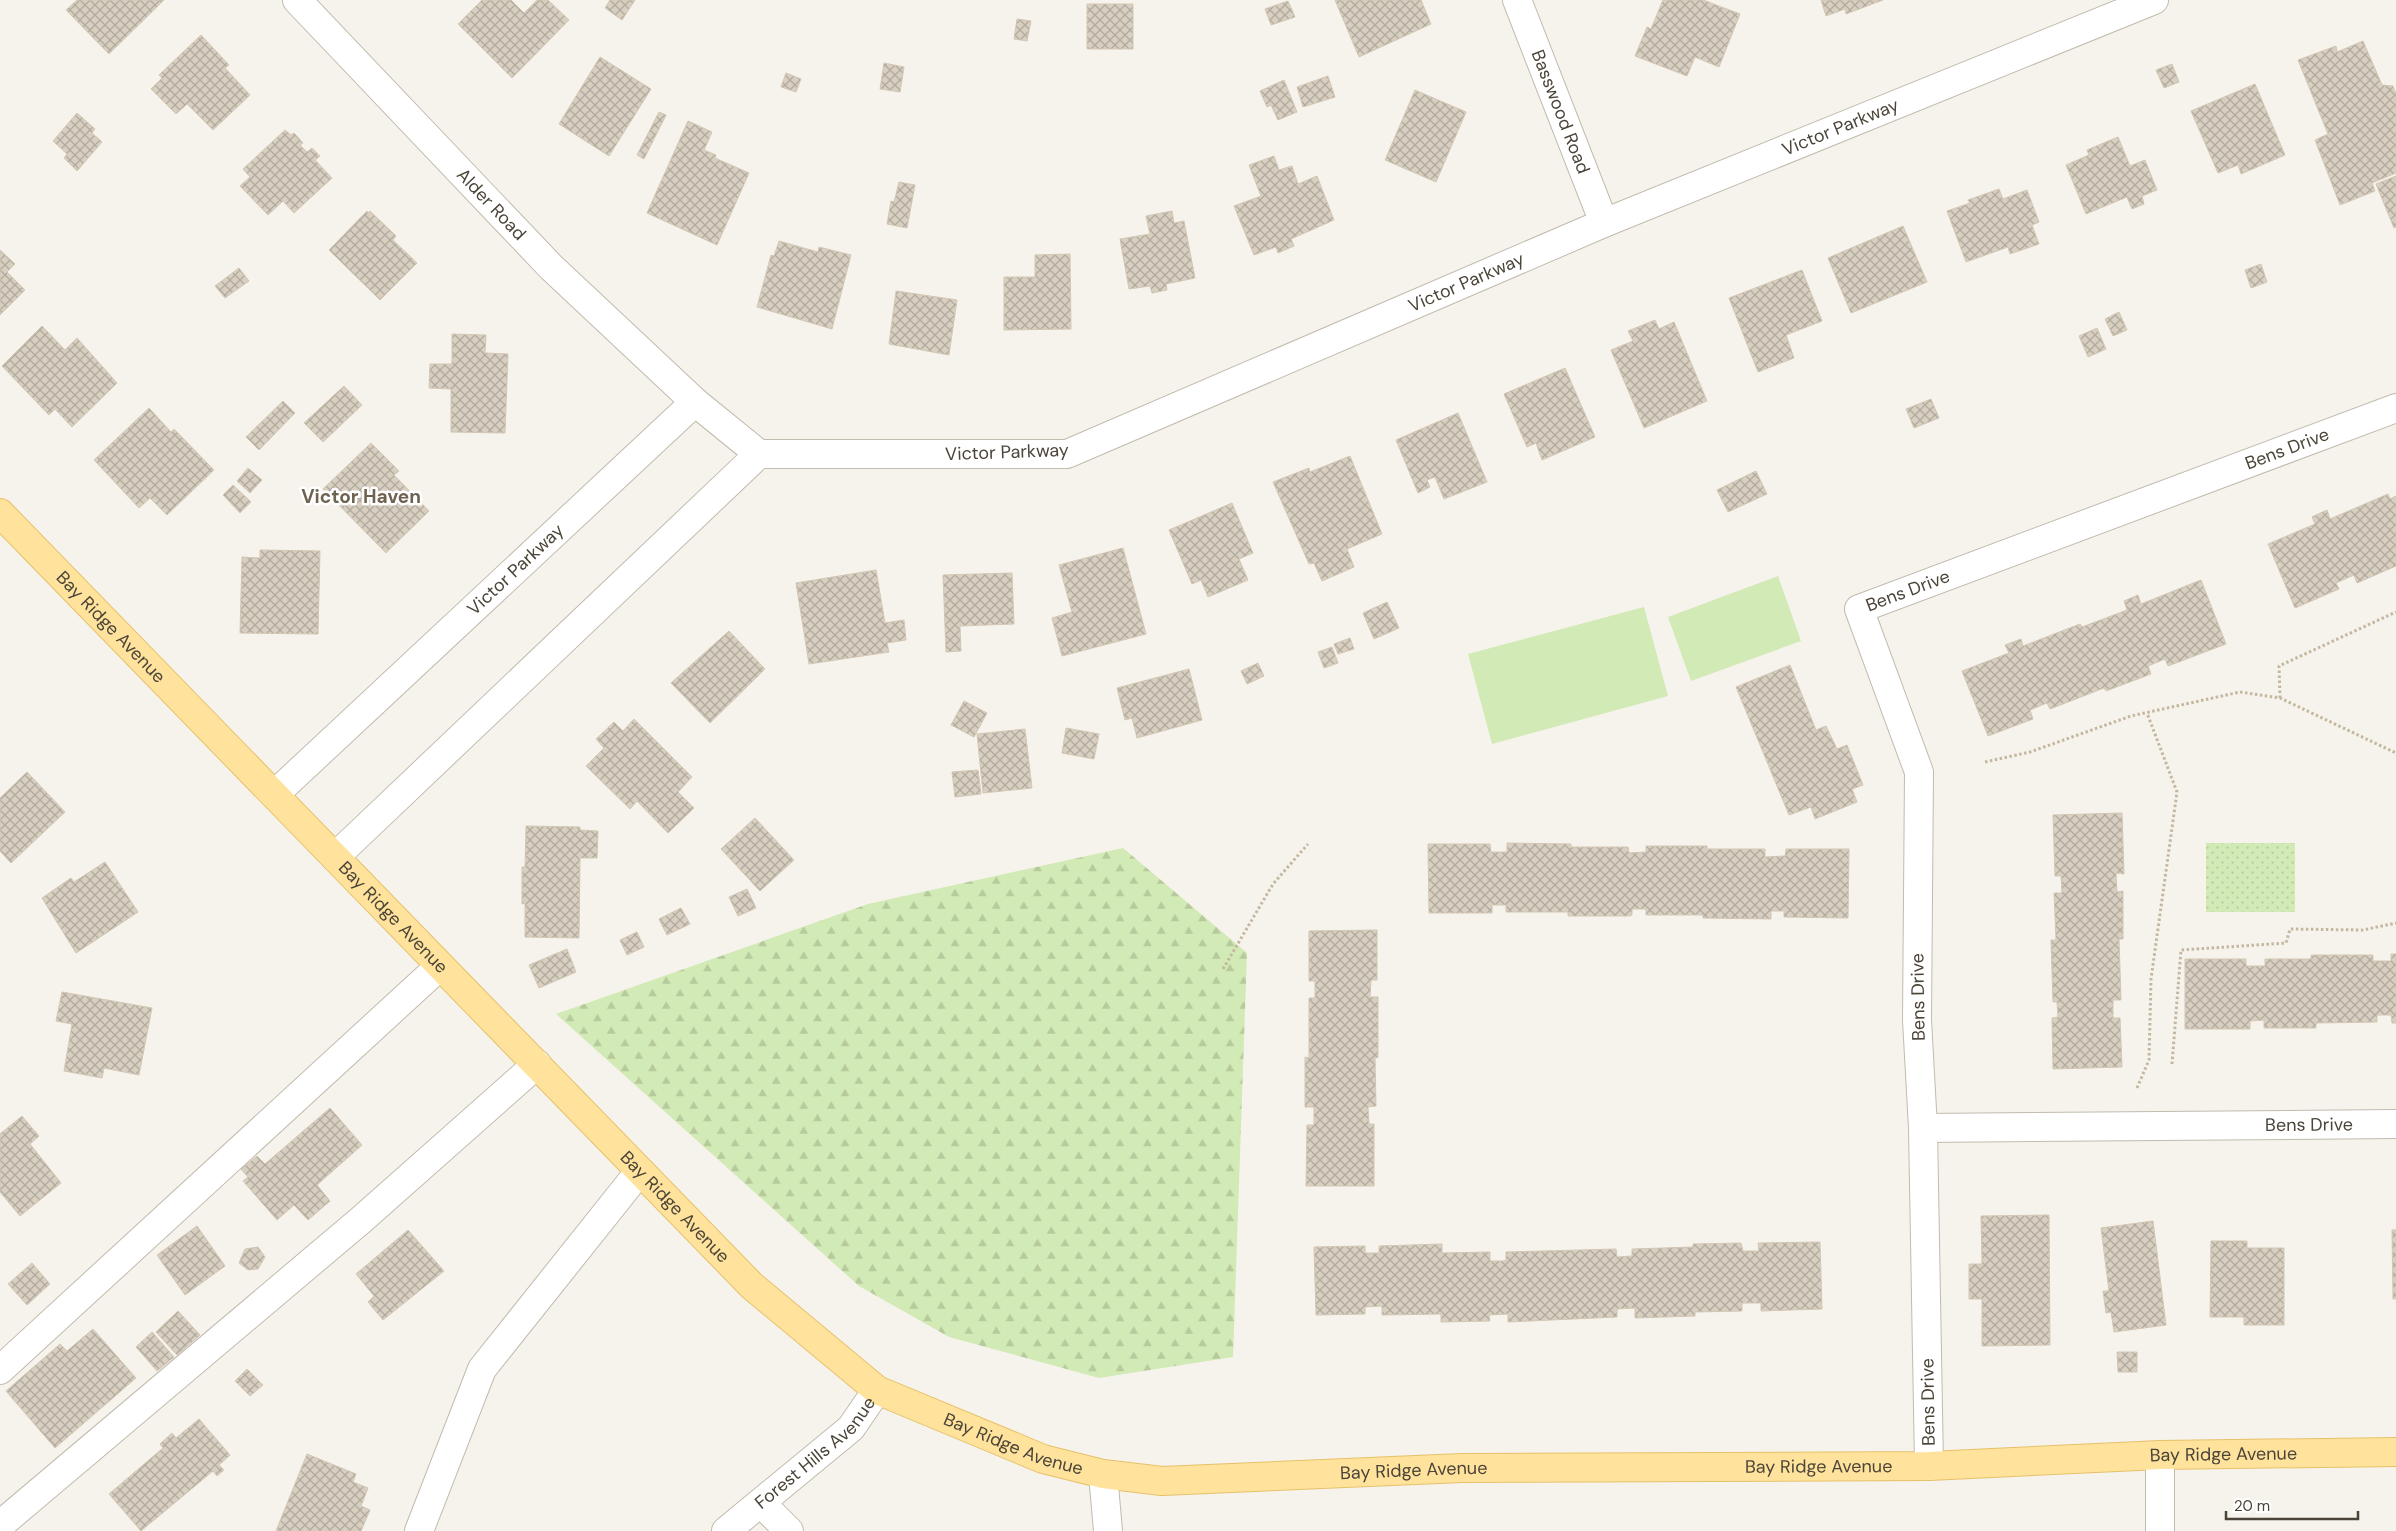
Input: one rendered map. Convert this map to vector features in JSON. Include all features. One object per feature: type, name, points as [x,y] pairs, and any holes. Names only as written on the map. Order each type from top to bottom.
[{"type":"main road","name":"Bay Ridge Avenue","points":[[0,513],[537,1064],[639,1172],[752,1286],[877,1390],[1043,1459],[1103,1474],[1162,1480],[1462,1468],[1929,1466],[2160,1455],[2396,1452]]},
{"type":"street","name":"Alder Road","points":[[297,0],[551,267],[695,402]]},
{"type":"street","name":"Basswood Road","points":[[1517,0],[1604,223]]},
{"type":"street","name":"Victor Parkway","points":[[759,454],[1067,454],[1604,223],[2154,0]]},
{"type":"street","points":[[335,857],[759,454],[695,402]]},
{"type":"street","name":"Victor Parkway","points":[[275,794],[695,402]]},
{"type":"street","name":"Bens Drive","points":[[1929,1466],[1923,1128],[1918,1020],[1919,772],[1860,609],[2396,408]]},
{"type":"street","points":[[0,1370],[440,966]]},
{"type":"street","points":[[0,1525],[361,1220],[537,1064]]},
{"type":"street","name":"Bens Drive","points":[[1923,1128],[2396,1124]]},
{"type":"street","points":[[419,1531],[482,1369],[639,1172]]},
{"type":"street","name":"Forest Hills Avenue","points":[[726,1531],[851,1428],[877,1390]]},
{"type":"street","points":[[2160,1455],[2160,1531]]},
{"type":"street","points":[[1103,1474],[1108,1531]]},
{"type":"street","points":[[761,1502],[789,1531]]},
{"type":"path","points":[[2280,698],[2280,666],[2396,612]]},
{"type":"path","points":[[1985,762],[2030,752],[2131,716],[2240,692],[2280,698],[2396,754]]},
{"type":"path","points":[[2136,1090],[2149,1060],[2151,979],[2177,792],[2147,713]]},
{"type":"path","points":[[1224,969],[1273,884],[1308,844]]},
{"type":"path","points":[[2172,1064],[2181,950],[2286,943],[2290,929],[2363,930],[2396,923]]},
{"type":"green space","points":[[1778,576],[1801,641],[1691,681],[1668,617]]},
{"type":"green space","points":[[1644,607],[1668,696],[1492,744],[1468,654]]},
{"type":"green space","points":[[2206,843],[2295,843],[2295,912],[2206,912]]},
{"type":"green space","points":[[1123,848],[1247,953],[1233,1357],[1099,1378],[949,1337],[859,1286],[556,1014],[868,904]]},
{"type":"building","points":[[77,0],[164,0],[109,54],[66,10]]},
{"type":"building","points":[[482,0],[511,0],[524,13],[537,0],[548,0],[569,20],[512,78],[458,24]]},
{"type":"building","points":[[610,0],[635,0],[622,20],[605,8]]},
{"type":"building","points":[[1335,0],[1421,0],[1431,24],[1359,57]]},
{"type":"building","points":[[1663,0],[1703,0],[1740,14],[1719,67],[1695,57],[1687,76],[1635,56],[1647,27],[1651,29]]},
{"type":"building","points":[[1821,0],[1883,0],[1846,14],[1845,9],[1826,16]]},
{"type":"building","points":[[1288,1],[1295,17],[1271,25],[1265,9]]},
{"type":"building","points":[[1087,4],[1133,4],[1133,49],[1087,49]]},
{"type":"building","points":[[1017,19],[1031,21],[1027,41],[1014,39]]},
{"type":"building","points":[[201,35],[229,65],[225,68],[250,95],[213,130],[187,104],[176,114],[151,89],[162,78],[159,75]]},
{"type":"building","points":[[2363,41],[2382,85],[2393,86],[2396,94],[2396,173],[2372,183],[2375,191],[2340,205],[2315,140],[2328,134],[2298,60],[2336,46],[2337,52]]},
{"type":"building","points":[[600,57],[651,89],[609,156],[559,124]]},
{"type":"building","points":[[884,63],[904,67],[900,92],[880,89]]},
{"type":"building","points":[[2172,64],[2179,82],[2164,88],[2156,70]]},
{"type":"building","points":[[786,73],[801,79],[796,92],[781,87]]},
{"type":"building","points":[[1328,76],[1335,97],[1303,107],[1297,87]]},
{"type":"building","points":[[1284,80],[1297,112],[1278,120],[1271,105],[1267,107],[1260,91]]},
{"type":"building","points":[[2255,84],[2285,155],[2241,174],[2238,165],[2218,173],[2191,111]]},
{"type":"building","points":[[1415,90],[1466,112],[1436,182],[1385,160]]},
{"type":"building","points":[[659,112],[666,115],[644,159],[637,155]]},
{"type":"building","points":[[77,113],[95,129],[92,133],[102,142],[77,171],[64,158],[67,154],[53,141]]},
{"type":"building","points":[[688,121],[712,132],[704,150],[716,155],[715,158],[749,173],[717,245],[647,213]]},
{"type":"building","points":[[285,130],[291,135],[294,133],[303,143],[300,145],[307,152],[312,148],[320,156],[315,160],[332,178],[294,213],[283,201],[268,215],[240,186],[250,177],[243,169]]},
{"type":"building","points":[[2118,137],[2130,166],[2145,160],[2157,190],[2142,196],[2144,204],[2132,209],[2127,197],[2086,214],[2066,165],[2089,155],[2087,150]]},
{"type":"building","points":[[1274,156],[1279,170],[1292,166],[1298,184],[1317,176],[1334,220],[1291,239],[1294,246],[1278,253],[1276,247],[1254,255],[1234,206],[1261,196],[1249,165]]},
{"type":"building","points":[[2396,176],[2396,227],[2394,228],[2376,184]]},
{"type":"building","points":[[899,182],[915,185],[907,228],[887,224],[891,201],[894,202]]},
{"type":"building","points":[[1999,189],[2003,199],[2027,190],[2039,222],[2032,225],[2039,244],[2010,254],[2008,247],[1966,262],[1947,211],[1970,203],[1968,200]]},
{"type":"building","points":[[367,211],[368,213],[370,211],[396,236],[393,240],[417,263],[380,300],[329,250]]},
{"type":"building","points":[[1172,211],[1174,223],[1184,221],[1195,278],[1166,284],[1167,290],[1152,293],[1150,286],[1129,289],[1120,239],[1150,234],[1146,216]]},
{"type":"building","points":[[1903,226],[1927,282],[1851,313],[1828,258]]},
{"type":"building","points":[[779,241],[818,252],[819,247],[851,255],[832,329],[757,307],[771,255],[774,256]]},
{"type":"building","points":[[0,250],[15,264],[7,272],[25,290],[0,315]]},
{"type":"building","points":[[1070,254],[1071,329],[1004,330],[1004,277],[1035,277],[1035,255]]},
{"type":"building","points":[[2261,264],[2267,282],[2251,288],[2245,270]]},
{"type":"building","points":[[239,268],[249,281],[225,298],[215,286]]},
{"type":"building","points":[[1802,270],[1822,321],[1786,335],[1794,358],[1758,372],[1729,298]]},
{"type":"building","points":[[896,291],[957,300],[949,355],[889,344]]},
{"type":"building","points":[[2119,312],[2127,330],[2113,336],[2105,319]]},
{"type":"building","points":[[1655,320],[1659,329],[1674,322],[1707,401],[1644,428],[1611,350],[1633,341],[1628,331]]},
{"type":"building","points":[[42,326],[65,350],[77,338],[117,383],[72,427],[55,409],[49,415],[2,366]]},
{"type":"building","points":[[2097,328],[2106,349],[2088,357],[2079,336]]},
{"type":"building","points":[[452,334],[486,335],[485,353],[508,354],[505,433],[451,432],[451,389],[429,388],[430,364],[452,364]]},
{"type":"building","points":[[1565,368],[1595,437],[1542,460],[1536,443],[1527,447],[1504,394]]},
{"type":"building","points":[[344,386],[362,405],[323,442],[304,423]]},
{"type":"building","points":[[1931,399],[1939,418],[1914,428],[1906,409]]},
{"type":"building","points":[[283,401],[295,413],[259,450],[246,437]]},
{"type":"building","points":[[149,408],[171,432],[174,429],[214,470],[167,515],[150,498],[139,508],[94,460]]},
{"type":"building","points":[[1458,413],[1487,482],[1444,499],[1435,477],[1427,480],[1430,487],[1418,493],[1396,440]]},
{"type":"building","points":[[371,443],[399,471],[394,475],[429,511],[386,553],[323,489]]},
{"type":"building","points":[[1350,456],[1382,534],[1347,549],[1354,567],[1322,581],[1314,563],[1309,564],[1273,482],[1309,468],[1310,472]]},
{"type":"building","points":[[248,468],[262,480],[250,493],[237,481]]},
{"type":"building","points":[[1756,471],[1767,494],[1728,512],[1717,490]]},
{"type":"building","points":[[233,485],[251,502],[240,513],[223,495]]},
{"type":"building","points":[[2388,494],[2390,499],[2396,496],[2396,566],[2357,583],[2354,575],[2336,583],[2339,589],[2295,608],[2268,544],[2315,524],[2312,517],[2327,510],[2330,519]]},
{"type":"building","points":[[1232,503],[1253,553],[1239,559],[1248,580],[1208,597],[1201,580],[1192,584],[1169,530]]},
{"type":"building","points":[[1123,548],[1146,634],[1062,656],[1052,618],[1072,612],[1059,565]]},
{"type":"building","points":[[260,550],[320,551],[318,634],[240,633],[242,557],[260,558]]},
{"type":"building","points":[[876,570],[885,623],[904,620],[906,640],[887,643],[889,652],[809,664],[796,583]]},
{"type":"building","points":[[1012,573],[1014,624],[960,626],[961,651],[946,652],[943,575]]},
{"type":"building","points":[[2201,580],[2226,644],[2168,666],[2165,659],[2148,666],[2151,674],[2106,691],[2104,688],[2050,709],[2047,703],[2030,710],[2033,719],[1988,736],[1962,671],[2009,653],[2005,645],[2021,639],[2023,646],[2080,624],[2082,627],[2127,610],[2124,601],[2138,595],[2141,604]]},
{"type":"building","points":[[1387,602],[1399,628],[1374,639],[1363,613]]},
{"type":"building","points":[[729,631],[765,669],[710,723],[671,683]]},
{"type":"building","points":[[1350,638],[1354,649],[1338,654],[1334,644]]},
{"type":"building","points":[[1332,647],[1338,663],[1324,668],[1318,652]]},
{"type":"building","points":[[1258,663],[1264,676],[1247,684],[1241,671]]},
{"type":"building","points":[[1790,665],[1816,730],[1826,726],[1837,749],[1847,745],[1863,785],[1852,789],[1857,802],[1815,819],[1811,807],[1789,815],[1736,687]]},
{"type":"building","points":[[1189,669],[1202,720],[1137,738],[1132,718],[1125,720],[1117,688]]},
{"type":"building","points":[[964,701],[987,713],[974,737],[951,725]]},
{"type":"building","points":[[634,719],[692,777],[678,792],[694,808],[668,833],[637,801],[630,809],[586,766],[604,748],[596,739],[614,722],[623,731]]},
{"type":"building","points":[[1066,728],[1099,734],[1094,759],[1062,753]]},
{"type":"building","points":[[1025,729],[1032,788],[983,793],[977,734]]},
{"type":"building","points":[[978,770],[981,794],[955,797],[952,772]]},
{"type":"building","points":[[27,772],[65,812],[11,863],[0,851],[0,798]]},
{"type":"building","points":[[2122,813],[2124,874],[2116,873],[2117,892],[2123,891],[2123,939],[2119,939],[2121,1000],[2113,1000],[2113,1018],[2120,1018],[2122,1067],[2053,1069],[2052,1018],[2058,1017],[2057,1002],[2053,1002],[2051,940],[2056,940],[2054,893],[2062,893],[2061,876],[2055,876],[2053,815]]},
{"type":"building","points":[[755,818],[794,860],[760,891],[721,849]]},
{"type":"building","points":[[526,826],[580,827],[580,830],[598,831],[597,858],[580,858],[579,938],[525,937],[525,903],[522,904],[522,867],[525,867]]},
{"type":"building","points":[[1507,843],[1571,844],[1571,847],[1628,847],[1629,853],[1646,852],[1646,846],[1707,846],[1707,849],[1765,849],[1765,857],[1785,856],[1786,849],[1849,849],[1848,918],[1784,917],[1784,911],[1771,911],[1771,919],[1703,918],[1703,915],[1646,915],[1646,909],[1632,909],[1632,915],[1630,916],[1568,916],[1568,912],[1506,912],[1506,905],[1492,905],[1492,913],[1429,913],[1428,844],[1490,844],[1491,852],[1507,852]]},
{"type":"building","points":[[105,862],[138,912],[76,953],[42,898],[71,878],[74,882]]},
{"type":"building","points":[[747,889],[756,908],[738,916],[729,897]]},
{"type":"building","points":[[681,908],[690,924],[667,935],[659,919]]},
{"type":"building","points":[[1377,930],[1377,980],[1371,980],[1370,997],[1378,997],[1378,1058],[1375,1057],[1376,1106],[1368,1107],[1369,1124],[1374,1124],[1374,1186],[1306,1186],[1307,1125],[1314,1125],[1314,1107],[1305,1107],[1305,1057],[1309,1058],[1309,998],[1315,998],[1315,981],[1309,981],[1309,931]]},
{"type":"building","points":[[637,932],[644,947],[627,955],[620,940]]},
{"type":"building","points":[[567,949],[576,972],[539,988],[529,965]]},
{"type":"building","points":[[2391,954],[2396,954],[2396,1023],[2392,1023],[2391,1015],[2377,1015],[2377,1022],[2316,1023],[2316,1028],[2264,1028],[2264,1020],[2250,1021],[2250,1029],[2185,1029],[2185,959],[2246,959],[2246,966],[2265,966],[2265,959],[2311,959],[2311,955],[2373,955],[2373,961],[2391,961]]},
{"type":"building","points":[[62,992],[152,1008],[139,1075],[104,1068],[102,1078],[64,1071],[72,1024],[56,1021]]},
{"type":"building","points":[[330,1108],[362,1145],[317,1185],[330,1201],[308,1220],[294,1205],[277,1220],[243,1181],[248,1177],[241,1169],[257,1156],[265,1164]]},
{"type":"building","points":[[22,1116],[39,1136],[30,1144],[61,1183],[20,1216],[0,1192],[0,1134]]},
{"type":"building","points":[[2049,1215],[2050,1345],[1982,1346],[1982,1299],[1969,1299],[1969,1264],[1982,1264],[1981,1216]]},
{"type":"building","points":[[2153,1221],[2166,1325],[2114,1332],[2111,1312],[2106,1313],[2103,1291],[2109,1291],[2101,1228]]},
{"type":"building","points":[[197,1226],[225,1266],[185,1295],[157,1255]]},
{"type":"building","points":[[408,1230],[444,1271],[383,1320],[368,1302],[374,1296],[356,1274]]},
{"type":"building","points":[[2392,1230],[2396,1230],[2396,1299],[2393,1299]]},
{"type":"building","points":[[2211,1241],[2247,1241],[2247,1248],[2284,1248],[2284,1325],[2244,1325],[2244,1317],[2210,1317]]},
{"type":"building","points":[[1820,1242],[1822,1309],[1761,1311],[1761,1303],[1742,1303],[1742,1311],[1695,1312],[1695,1316],[1635,1318],[1635,1308],[1617,1309],[1617,1317],[1508,1322],[1508,1314],[1489,1315],[1490,1321],[1441,1322],[1441,1314],[1382,1315],[1382,1306],[1365,1307],[1365,1314],[1316,1315],[1314,1247],[1365,1246],[1365,1253],[1379,1253],[1379,1246],[1442,1244],[1442,1253],[1490,1252],[1490,1261],[1503,1261],[1506,1260],[1506,1252],[1616,1249],[1617,1257],[1632,1256],[1632,1249],[1693,1247],[1693,1244],[1741,1243],[1743,1251],[1759,1251],[1758,1243]]},
{"type":"building","points":[[258,1247],[265,1257],[258,1269],[248,1270],[239,1263],[245,1249]]},
{"type":"building","points":[[32,1263],[50,1284],[27,1305],[8,1284]]},
{"type":"building","points":[[178,1311],[200,1335],[177,1355],[156,1332]]},
{"type":"building","points":[[93,1329],[136,1378],[55,1448],[6,1391],[60,1344],[67,1351]]},
{"type":"building","points":[[152,1332],[174,1357],[157,1371],[136,1347]]},
{"type":"building","points":[[2117,1352],[2137,1352],[2137,1372],[2118,1372]]},
{"type":"building","points":[[247,1369],[263,1385],[250,1396],[235,1381]]},
{"type":"building","points":[[199,1419],[230,1455],[219,1465],[224,1470],[217,1476],[213,1471],[141,1531],[109,1494],[163,1448],[160,1444],[172,1433],[176,1438]]},
{"type":"building","points":[[307,1454],[356,1474],[353,1482],[368,1488],[361,1506],[370,1510],[361,1531],[276,1531]]},
{"type":"district","name":"Victor Haven","points":[[361,496]]}]
